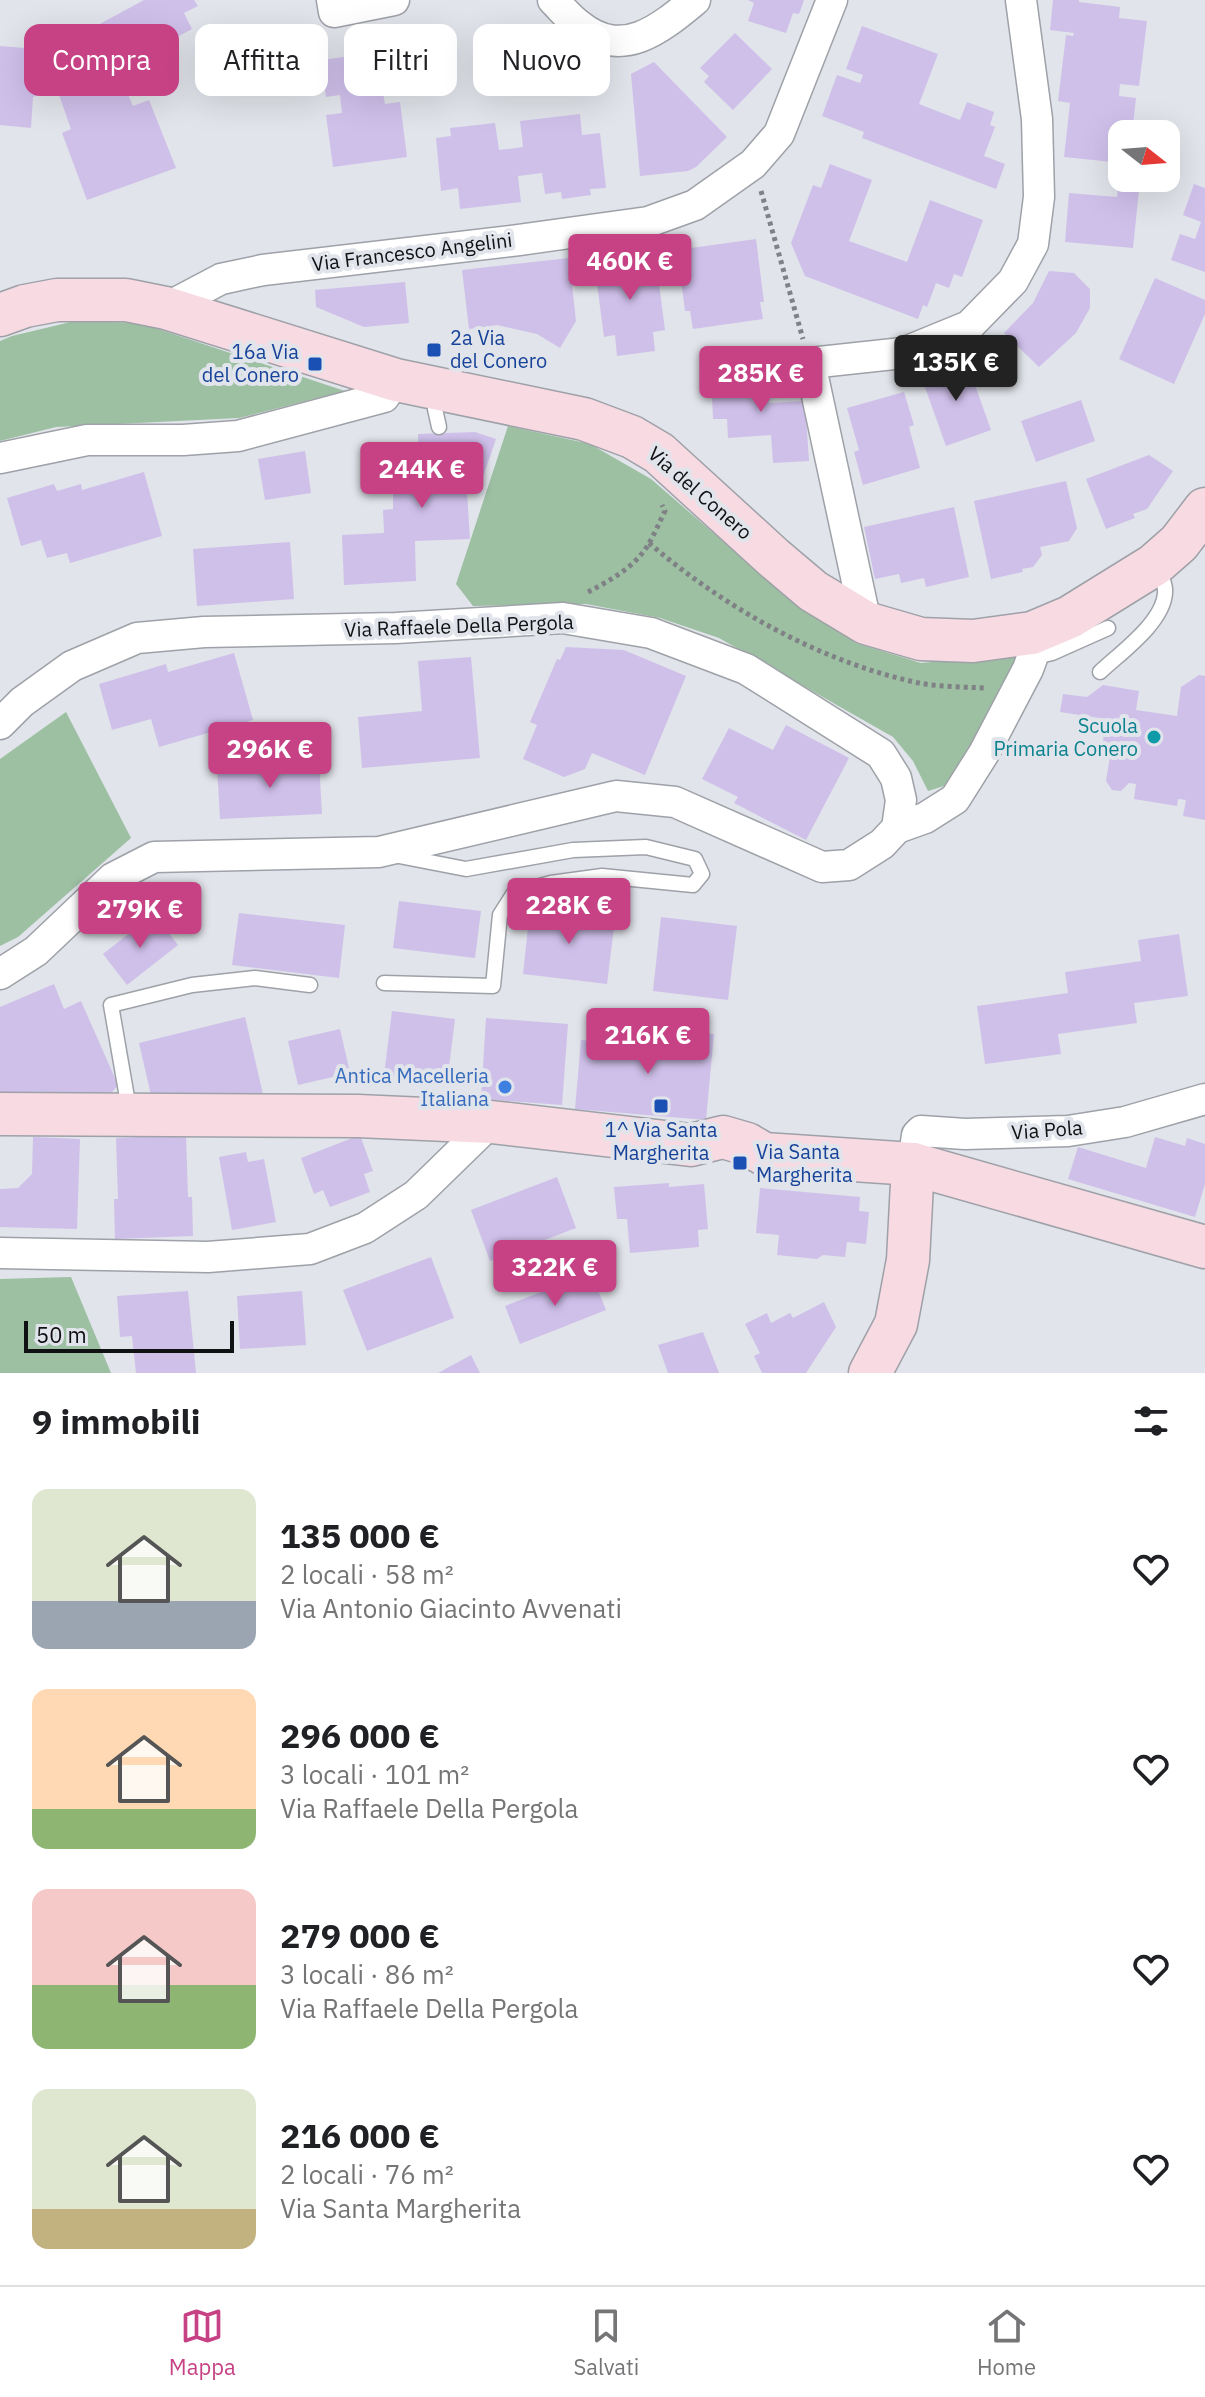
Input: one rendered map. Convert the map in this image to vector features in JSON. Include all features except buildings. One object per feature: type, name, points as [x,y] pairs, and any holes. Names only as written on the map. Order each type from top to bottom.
[{"type":"street","points":[[332,0],[334,12],[394,0]]},
{"type":"street","points":[[553,0],[581,27],[608,42],[640,39],[695,0]]},
{"type":"street","name":"Via Francesco Angelini","points":[[166,308],[221,279],[263,270],[648,222],[695,205],[753,164],[779,134],[832,0]]},
{"type":"street","points":[[866,623],[810,363],[903,353],[969,326],[1013,281],[1033,244],[1039,197],[1037,119],[1021,0]]},
{"type":"street","name":"Via del Conero","points":[[0,315],[57,300],[126,300],[166,308],[396,380],[438,407],[584,419],[632,437],[659,453],[813,591],[866,623],[921,639],[1032,646],[1070,617],[1154,565],[1179,543],[1205,509]]},
{"type":"street","points":[[0,458],[87,440],[183,440],[238,436],[384,397],[396,380]]},
{"type":"street","name":"Via Raffaele Della Pergola","points":[[0,724],[22,702],[72,666],[137,638],[204,632],[396,628],[563,618],[651,633],[746,669],[881,754],[896,778],[901,800],[897,828]]},
{"type":"street","points":[[0,974],[36,951],[113,878],[154,857],[379,852],[616,796],[675,802],[822,867],[849,865],[882,844],[897,828],[925,818],[955,799],[984,753],[1032,646]]},
{"type":"street","name":"Via Pola","points":[[913,1164],[917,1135],[921,1131],[965,1134],[1068,1131],[1125,1122],[1205,1099]]},
{"type":"street","points":[[0,1114],[358,1116],[491,1122],[691,1145],[719,1161],[749,1160],[764,1154],[913,1164],[1205,1247]]},
{"type":"street","points":[[0,1253],[208,1257],[310,1249],[365,1228],[416,1195],[491,1122]]},
{"type":"street","points":[[870,1373],[896,1324],[908,1260],[913,1164]]},
{"type":"lane","points":[[1100,672],[1155,621],[1165,594],[1163,581],[1154,565]]},
{"type":"lane","points":[[1032,646],[1052,653],[1108,628]]},
{"type":"lane","points":[[379,852],[466,869],[573,850],[646,847],[695,859],[702,874],[693,885],[602,876],[551,883],[514,893],[500,915],[493,986],[384,983]]},
{"type":"lane","points":[[130,1114],[111,1005],[192,985],[255,978],[310,985]]},
{"type":"path","points":[[753,164],[810,363]]},
{"type":"path","points":[[606,582],[636,560],[647,547],[665,511]]},
{"type":"green space","points":[[75,321],[140,323],[345,391],[239,418],[56,427],[0,441],[0,341]]},
{"type":"green space","points":[[508,426],[590,444],[651,479],[799,607],[856,643],[921,663],[1015,654],[1016,665],[960,781],[928,791],[913,761],[893,737],[719,638],[660,618],[586,604],[473,606],[456,584]]},
{"type":"green space","points":[[66,712],[131,838],[18,937],[0,946],[0,759]]},
{"type":"green space","points":[[71,1277],[111,1373],[0,1373],[0,1279]]},
{"type":"place","name":"2a Via del Conero","points":[[434,350]]},
{"type":"place","name":"16a Via del Conero","points":[[315,364]]},
{"type":"place","name":"Scuola Primaria Conero","points":[[1154,737]]},
{"type":"place","name":"Antica Macelleria Italiana","points":[[505,1087]]},
{"type":"place","name":"1^ Via Santa Margherita","points":[[661,1106]]},
{"type":"place","name":"Via Santa Margherita","points":[[740,1163]]}]
